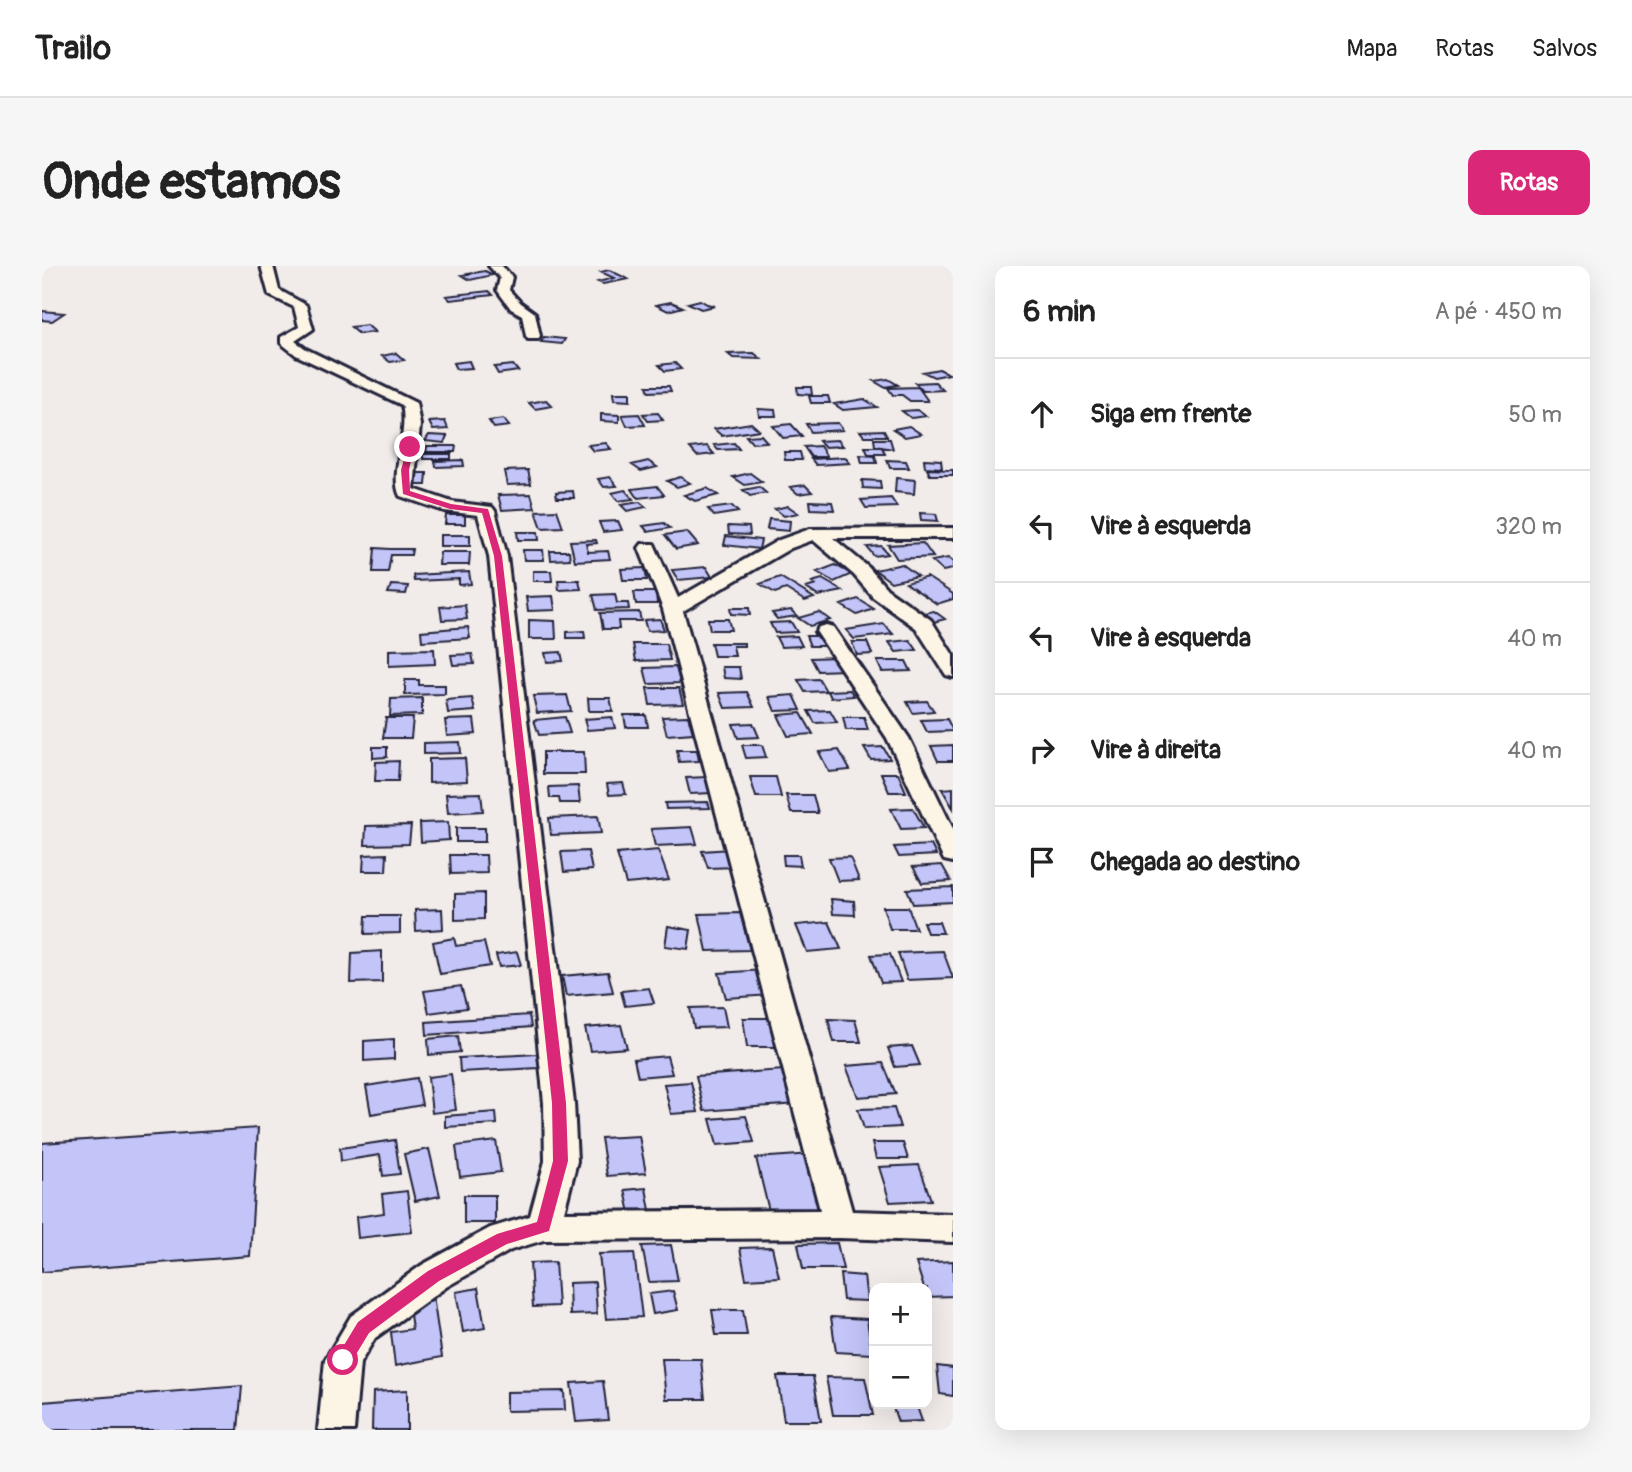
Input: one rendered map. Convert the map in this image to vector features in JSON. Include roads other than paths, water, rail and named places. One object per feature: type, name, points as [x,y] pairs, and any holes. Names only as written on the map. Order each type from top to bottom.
[{"type":"street","points":[[267,266],[273,292],[300,305],[306,329],[286,340],[301,352],[409,403],[414,418],[405,470],[406,492],[450,507],[486,511],[498,556],[559,1103],[561,1161],[544,1226]]},
{"type":"street","points":[[495,266],[506,277],[503,290],[516,306],[528,313],[533,335]]},
{"type":"street","points":[[816,533],[860,571],[880,593],[924,624],[953,671]]},
{"type":"street","points":[[673,609],[785,544],[816,533],[953,533]]},
{"type":"street","points":[[648,548],[673,609],[840,1224]]},
{"type":"street","points":[[825,631],[898,738],[953,854]]},
{"type":"street","points":[[336,1430],[343,1360],[363,1327],[434,1276],[502,1238],[544,1226],[840,1224],[953,1228]]}]
